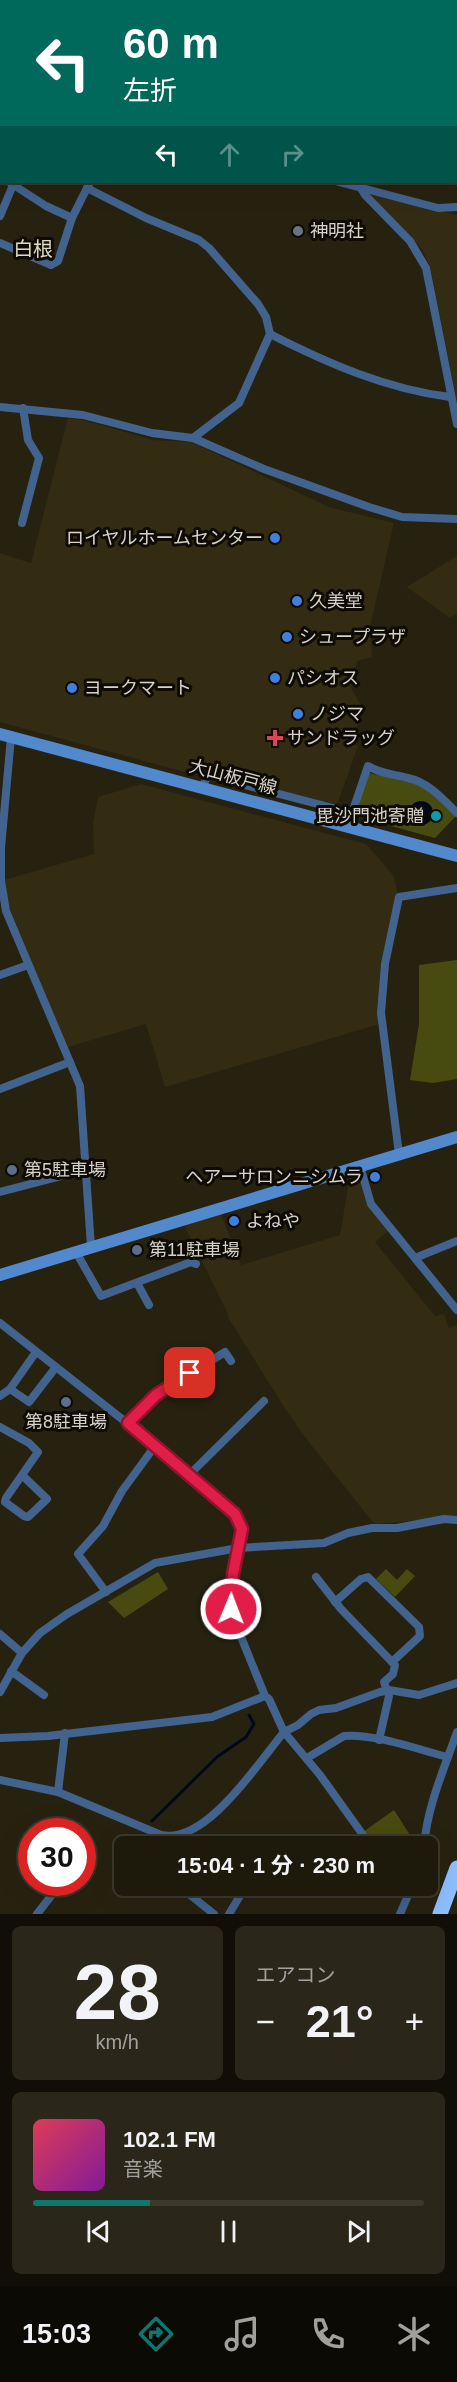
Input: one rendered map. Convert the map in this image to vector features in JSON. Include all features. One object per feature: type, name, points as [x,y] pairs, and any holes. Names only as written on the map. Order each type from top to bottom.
[{"type":"highway","points":[[440,1914],[457,1868]]},
{"type":"street","points":[[0,216],[11,183],[46,206],[72,218]]},
{"type":"street","points":[[358,184],[438,208],[457,207]]},
{"type":"street","points":[[358,184],[410,241],[426,268],[457,424]]},
{"type":"street","points":[[0,243],[51,265],[58,261],[72,218],[88,185],[146,218],[200,240],[209,248],[258,304],[266,316],[270,334],[239,403],[193,438]]},
{"type":"street","points":[[270,334],[303,351],[379,382],[427,394],[450,397]]},
{"type":"street","points":[[0,407],[83,415],[152,433],[193,438],[264,469],[369,507],[402,517],[457,519]]},
{"type":"street","points":[[22,524],[39,458],[28,440],[23,408]]},
{"type":"street","points":[[5,736],[1,848],[3,912],[80,1086],[91,1247]]},
{"type":"street","name":"大山板戸線","points":[[5,736],[457,856]]},
{"type":"street","points":[[203,788],[207,774],[352,813],[368,766],[389,775],[410,778],[429,787],[457,813]]},
{"type":"street","points":[[399,1155],[381,1013],[385,963],[399,897],[457,888]]},
{"type":"street","points":[[0,975],[28,965]]},
{"type":"street","points":[[0,1089],[70,1062]]},
{"type":"street","points":[[0,1275],[457,1137]]},
{"type":"street","points":[[360,1166],[371,1204],[457,1310]]},
{"type":"street","points":[[0,1192],[85,1170]]},
{"type":"street","points":[[415,1258],[457,1241]]},
{"type":"street","points":[[76,1252],[101,1296],[191,1262],[196,1264]]},
{"type":"street","points":[[137,1282],[149,1305]]},
{"type":"street","points":[[0,1323],[128,1423],[235,1514],[242,1529],[231,1586],[231,1609],[235,1622],[265,1696],[269,1699],[284,1732],[364,1836]]},
{"type":"street","points":[[0,1396],[10,1389],[36,1352]]},
{"type":"street","points":[[128,1423],[156,1395],[225,1352],[231,1361]]},
{"type":"street","points":[[10,1389],[29,1402],[56,1367]]},
{"type":"street","points":[[189,1475],[259,1402]]},
{"type":"street","points":[[0,1427],[29,1443],[38,1452],[5,1502],[28,1517],[47,1498],[23,1476]]},
{"type":"street","points":[[106,1592],[78,1554],[103,1526],[122,1491],[155,1446]]},
{"type":"street","points":[[0,1692],[22,1653],[40,1633],[155,1563],[238,1548],[324,1543],[348,1533],[372,1528],[398,1528],[457,1520]]},
{"type":"street","points":[[316,1577],[335,1602],[394,1665],[393,1674],[384,1682],[390,1696],[379,1740]]},
{"type":"street","points":[[335,1602],[361,1579],[368,1577],[419,1627],[420,1636],[392,1662]]},
{"type":"street","points":[[0,1634],[22,1653]]},
{"type":"street","points":[[11,1671],[44,1695]]},
{"type":"street","points":[[176,1836],[212,1818],[284,1732],[298,1725],[311,1714],[389,1690],[419,1695],[457,1683]]},
{"type":"street","points":[[0,1738],[212,1717],[265,1696]]},
{"type":"street","points":[[425,1836],[432,1803],[457,1732]]},
{"type":"street","points":[[58,1792],[65,1733]]},
{"type":"street","points":[[306,1758],[344,1736],[362,1736],[435,1751],[448,1757]]},
{"type":"street","points":[[0,1780],[58,1792],[165,1836]]},
{"type":"street","points":[[37,1914],[51,1896]]},
{"type":"street","points":[[192,1896],[214,1914]]},
{"type":"street","points":[[230,1914],[239,1896]]},
{"type":"street","points":[[400,1914],[406,1896]]},
{"type":"shaded area","points":[[369,194],[457,215],[457,401],[430,266],[422,249]]},
{"type":"shaded area","points":[[68,418],[87,421],[153,440],[191,442],[329,507],[394,523],[370,627],[372,657],[357,661],[351,688],[362,707],[353,744],[358,746],[337,805],[205,770],[196,775],[0,722],[0,553],[31,563]]},
{"type":"shaded area","points":[[457,556],[457,614],[450,618],[407,587]]},
{"type":"shaded area","points":[[369,773],[408,781],[427,789],[456,816],[435,838],[369,820],[370,815],[358,811],[357,807]]},
{"type":"shaded area","points":[[141,784],[366,844],[393,875],[398,894],[380,1024],[165,1087],[146,1024],[68,1047],[10,910],[4,880],[94,854],[93,823],[98,797]]},
{"type":"shaded area","points":[[457,960],[457,1079],[433,1083],[410,1080],[419,1024],[419,965]]},
{"type":"shaded area","points":[[359,1173],[388,1231],[375,1242],[435,1316],[444,1314],[449,1328],[457,1325],[457,1517],[376,1524],[372,1521],[286,1410],[229,1319],[184,1225],[221,1214],[241,1265],[340,1235],[350,1176]]},
{"type":"shaded area","points":[[386,1569],[397,1580],[407,1569],[415,1576],[395,1597],[376,1579]]},
{"type":"shaded area","points":[[158,1572],[168,1589],[124,1618],[108,1602]]},
{"type":"shaded area","points":[[394,1810],[411,1836],[366,1836],[363,1832]]},
{"type":"water","points":[[421,801],[430,804],[433,813],[430,822],[421,825],[412,822],[409,813],[412,804]]},
{"type":"waterway","points":[[152,1821],[217,1757],[246,1737],[254,1724],[249,1715]]},
{"type":"place","name":"神明社","points":[[298,231]]},
{"type":"place","name":"ロイヤルホームセンター","points":[[275,538]]},
{"type":"place","name":"久美堂","points":[[297,601]]},
{"type":"place","name":"シュープラザ","points":[[287,637]]},
{"type":"place","name":"パシオス","points":[[275,678]]},
{"type":"place","name":"ヨークマート","points":[[72,688]]},
{"type":"place","name":"ノジマ","points":[[298,714]]},
{"type":"place","name":"サンドラッグ","points":[[275,738]]},
{"type":"place","name":"毘沙門池寄贈","points":[[436,816]]},
{"type":"place","name":"第5駐車場","points":[[12,1170]]},
{"type":"place","name":"ヘアーサロンニシムラ","points":[[375,1177]]},
{"type":"place","name":"よねや","points":[[234,1221]]},
{"type":"place","name":"第11駐車場","points":[[137,1250]]},
{"type":"place","name":"第8駐車場","points":[[66,1402]]},
{"type":"district","name":"白根","points":[[33,249]]},
{"type":"route","points":[[190,1373],[156,1395],[128,1423],[235,1514],[240,1521],[242,1529],[231,1586],[231,1609]]}]
